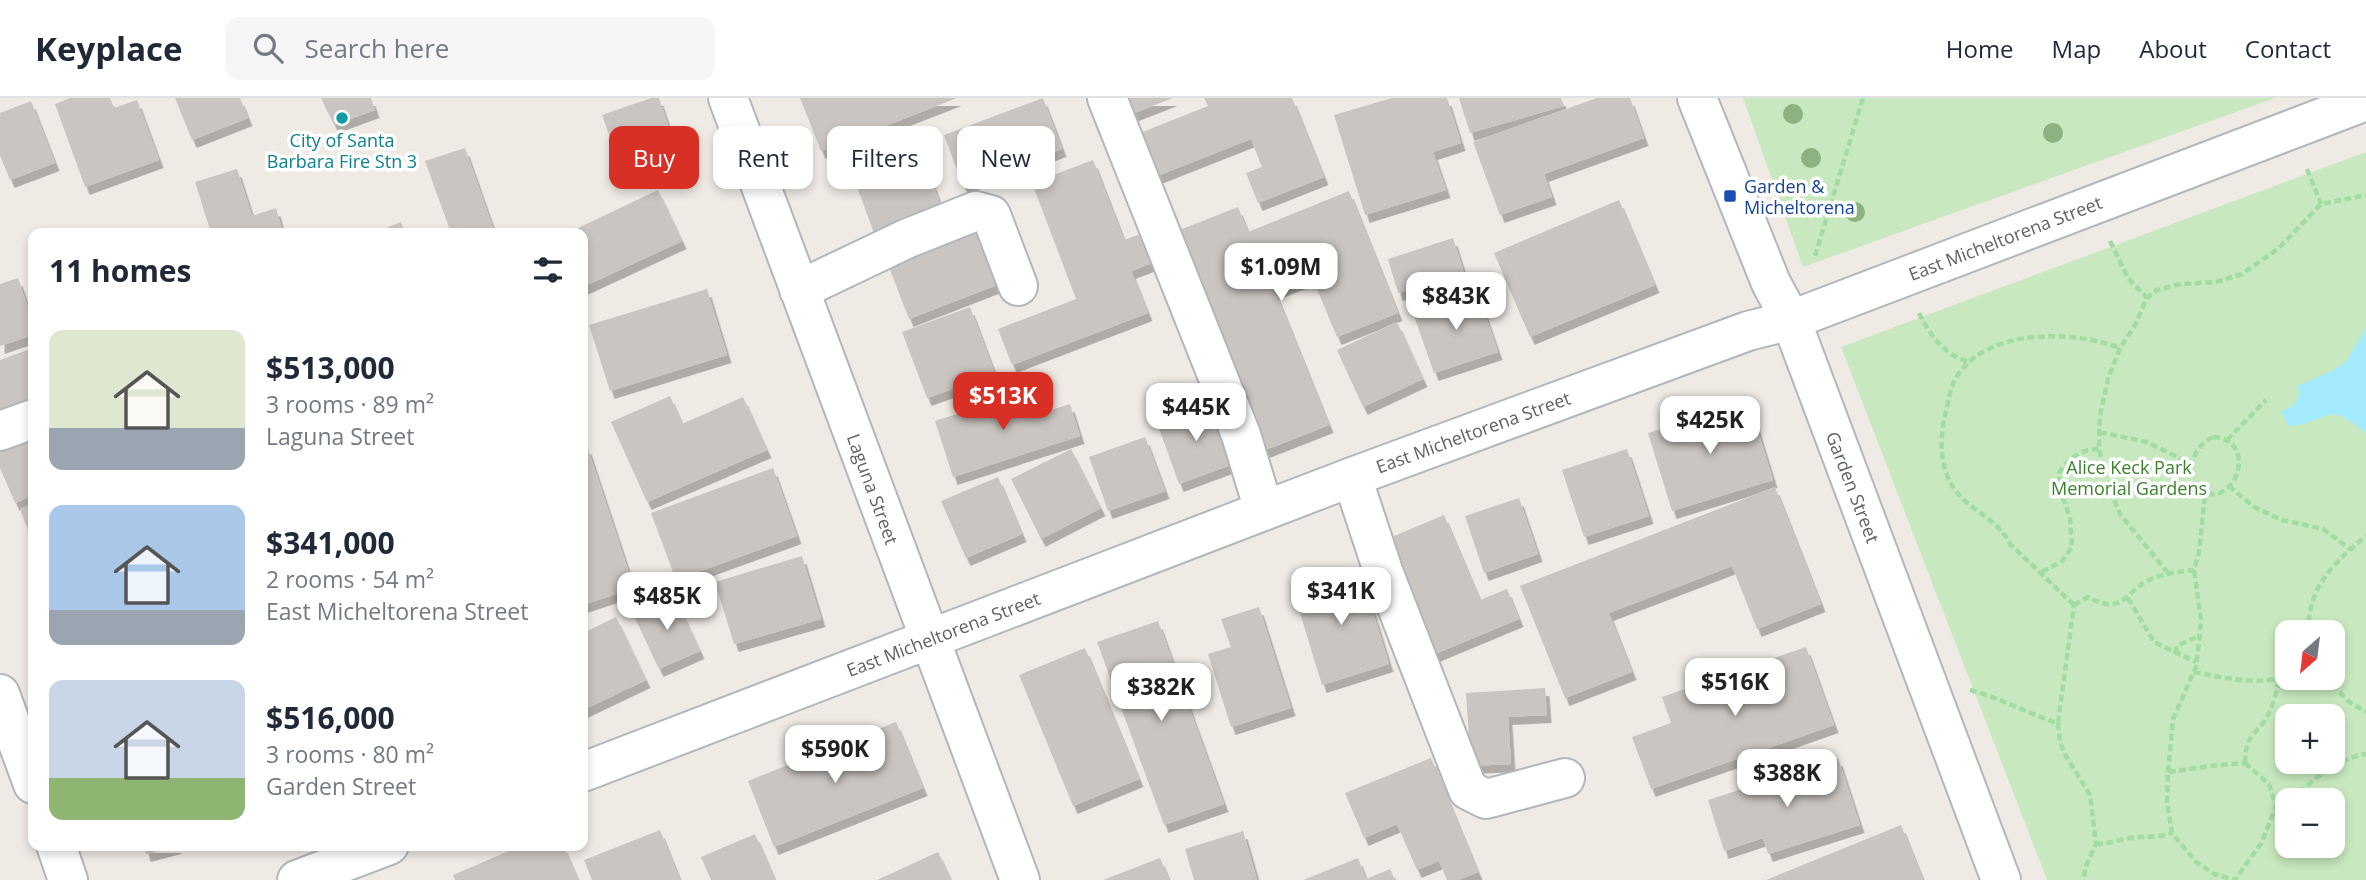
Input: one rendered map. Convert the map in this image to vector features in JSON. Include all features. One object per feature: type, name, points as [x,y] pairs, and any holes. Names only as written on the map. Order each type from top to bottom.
[{"type":"street","name":"Laguna Street","points":[[728,98],[1020,880]]},
{"type":"street","points":[[1107,98],[1241,435],[1264,510]]},
{"type":"street","name":"Garden Street","points":[[1697,98],[1771,283],[1790,320],[2001,880]]},
{"type":"street","name":"East Micheltorena Street","points":[[588,770],[1264,510],[1748,331],[1790,320],[2366,101]]},
{"type":"street","points":[[799,290],[906,239],[976,211],[991,215],[1018,286]]},
{"type":"street","points":[[0,431],[28,421]]},
{"type":"street","points":[[1352,477],[1383,571],[1468,790],[1486,799],[1565,778]]},
{"type":"street","points":[[0,694],[28,770]]},
{"type":"street","points":[[58,851],[68,880]]},
{"type":"street","points":[[296,880],[373,851]]},
{"type":"path","points":[[1815,256],[1863,98]]},
{"type":"path","points":[[2307,169],[2321,204]]},
{"type":"path","points":[[2168,573],[2120,514],[2108,485],[2099,449],[2100,416],[2105,391],[2120,348],[2134,327],[2147,298],[2157,290],[2181,284],[2216,282],[2242,274],[2279,248],[2321,204],[2366,195]]},
{"type":"path","points":[[2110,242],[2128,278],[2147,298]]},
{"type":"path","points":[[1918,311],[1930,335],[1954,358],[1969,362]]},
{"type":"path","points":[[2074,605],[2010,544],[2005,533],[1961,499],[1947,477],[1943,463],[1944,418],[1950,390],[1957,376],[1969,362],[1996,346],[2031,338],[2068,336],[2106,342],[2120,348]]},
{"type":"path","points":[[2227,440],[2266,400]]},
{"type":"path","points":[[2100,432],[2147,442],[2191,464]]},
{"type":"path","points":[[2213,437],[2227,440],[2237,452],[2240,463],[2238,471],[2229,486],[2214,496],[2205,496],[2194,488],[2191,464],[2195,454],[2207,440],[2213,437]]},
{"type":"path","points":[[2042,573],[2055,567],[2072,547],[2070,517],[2060,490],[2059,473],[2082,451],[2099,449]]},
{"type":"path","points":[[2229,486],[2254,507],[2282,520],[2323,529],[2350,549]]},
{"type":"path","points":[[2168,772],[2245,763],[2269,784],[2276,806],[2274,815],[2262,842],[2236,880],[2214,874],[2196,862],[2172,833],[2167,803],[2168,772],[2173,719],[2194,672],[2200,636],[2201,620],[2194,570],[2199,552],[2205,496]]},
{"type":"path","points":[[2308,620],[2316,591],[2330,568],[2366,536]]},
{"type":"path","points":[[2074,605],[2088,597],[2111,604],[2128,598],[2148,579],[2194,570]]},
{"type":"path","points":[[2128,598],[2154,642],[2196,662]]},
{"type":"path","points":[[2074,605],[2058,723],[2060,742],[2066,756],[2090,795],[2096,844],[2083,880]]},
{"type":"path","points":[[2175,653],[2178,646],[2200,636]]},
{"type":"path","points":[[2194,672],[2233,679],[2275,678]]},
{"type":"path","points":[[1968,689],[1998,698],[2058,723]]},
{"type":"path","points":[[2245,763],[2249,737],[2263,723],[2276,690]]},
{"type":"path","points":[[2337,690],[2349,702],[2366,712]]},
{"type":"path","points":[[2306,788],[2349,758],[2366,754]]},
{"type":"path","points":[[2096,844],[2161,837],[2172,833]]},
{"type":"green space","points":[[1743,98],[2275,98],[1803,267]]},
{"type":"green space","name":"Alice Keck Park Memorial Gardens","points":[[2366,152],[2366,880],[2047,880],[1841,347]]},
{"type":"water","points":[[2366,328],[2366,433],[2342,417],[2334,415],[2289,426],[2281,412],[2294,405],[2299,396],[2298,386],[2346,362]]},
{"type":"building","points":[[70,98],[110,98],[114,108],[137,100],[159,160],[85,187],[55,104]]},
{"type":"building","points":[[175,98],[240,98],[248,118],[192,140]]},
{"type":"building","name":"City of Santa Barbara Fire Stn 3","points":[[321,98],[371,98],[375,110],[334,125]]},
{"type":"building","points":[[651,98],[659,98],[668,126],[609,126],[609,135],[602,115]]},
{"type":"building","points":[[800,98],[957,98],[885,126],[827,126],[827,149],[821,151]]},
{"type":"building","points":[[1043,98],[1053,126],[968,126]]},
{"type":"building","points":[[1126,98],[1173,98],[1132,114]]},
{"type":"building","points":[[1204,98],[1292,98],[1324,177],[1258,203],[1246,173],[1262,167],[1251,139],[1152,178],[1135,135],[1208,106]]},
{"type":"building","points":[[1392,98],[1447,98],[1461,143],[1433,152],[1446,190],[1365,215],[1334,115]]},
{"type":"building","points":[[1459,98],[1561,98],[1564,106],[1470,133]]},
{"type":"building","points":[[1597,98],[1630,98],[1644,138],[1544,174],[1552,197],[1500,215],[1473,142]]},
{"type":"building","points":[[31,101],[55,163],[10,180],[0,155],[0,113]]},
{"type":"building","points":[[957,130],[957,170],[944,135]]},
{"type":"building","points":[[1055,130],[1062,149],[1055,152]]},
{"type":"building","points":[[465,148],[493,228],[449,228],[425,161]]},
{"type":"building","points":[[1093,160],[1124,240],[1149,231],[1160,260],[1131,271],[1148,313],[1012,365],[998,329],[1076,299],[1034,189],[1055,189],[1055,174]]},
{"type":"building","points":[[237,169],[252,216],[276,208],[282,228],[209,228],[195,182]]},
{"type":"building","points":[[858,189],[935,189],[942,209],[874,233]]},
{"type":"building","points":[[658,190],[682,241],[588,285],[588,228],[578,228]]},
{"type":"building","points":[[1349,191],[1398,313],[1337,337],[1312,277],[1275,291],[1329,425],[1260,452],[1172,233],[1238,207],[1248,232]]},
{"type":"building","points":[[1619,200],[1655,285],[1530,337],[1494,253]]},
{"type":"building","points":[[401,222],[403,228],[386,228]]},
{"type":"building","points":[[978,222],[1002,283],[909,319],[885,257]]},
{"type":"building","points":[[1453,238],[1464,273],[1398,293],[1388,259]]},
{"type":"building","points":[[18,278],[28,308],[28,337],[0,346],[0,284]]},
{"type":"building","points":[[707,289],[727,355],[610,391],[589,325]]},
{"type":"building","points":[[1477,291],[1498,352],[1434,373],[1413,313]]},
{"type":"building","points":[[970,307],[995,374],[927,398],[902,332]]},
{"type":"building","points":[[1397,322],[1423,379],[1363,407],[1337,350]]},
{"type":"building","points":[[28,350],[28,410],[0,420],[0,360]]},
{"type":"building","points":[[1034,389],[1042,413],[1070,404],[1080,436],[953,477],[935,421]]},
{"type":"building","points":[[670,396],[682,424],[743,397],[767,450],[647,502],[611,422]]},
{"type":"building","points":[[1749,402],[1773,480],[1672,511],[1648,433]]},
{"type":"building","points":[[1214,403],[1236,463],[1179,484],[1157,423]]},
{"type":"building","points":[[28,431],[28,497],[15,503],[0,468],[0,443]]},
{"type":"building","points":[[1145,437],[1165,491],[1108,511],[1089,457]]},
{"type":"building","points":[[588,449],[634,588],[588,603]]},
{"type":"building","points":[[1071,449],[1101,508],[1041,539],[1011,479]]},
{"type":"building","points":[[1627,449],[1649,516],[1584,537],[1562,470]]},
{"type":"building","points":[[773,468],[797,536],[676,580],[651,513]]},
{"type":"building","points":[[998,477],[1022,534],[966,558],[941,501]]},
{"type":"building","points":[[1775,487],[1821,604],[1757,629],[1732,566],[1609,613],[1632,672],[1565,698],[1520,586]]},
{"type":"building","points":[[1519,498],[1538,554],[1484,573],[1465,516]]},
{"type":"building","points":[[28,506],[28,531],[20,509]]},
{"type":"building","points":[[1444,515],[1480,600],[1507,589],[1519,619],[1435,654],[1387,539]]},
{"type":"building","points":[[802,556],[821,619],[734,644],[715,582]]},
{"type":"building","points":[[1360,570],[1389,664],[1322,685],[1293,590]]},
{"type":"building","points":[[674,595],[700,651],[659,669],[633,614]]},
{"type":"building","points":[[1259,607],[1291,708],[1231,727],[1208,654],[1231,647],[1221,619]]},
{"type":"building","points":[[616,617],[646,680],[588,708],[588,631]]},
{"type":"building","points":[[1158,621],[1224,804],[1164,825],[1097,642]]},
{"type":"building","points":[[1806,647],[1834,725],[1651,789],[1632,737],[1671,723],[1662,697]]},
{"type":"building","points":[[1085,648],[1139,779],[1073,806],[1019,675]]},
{"type":"building","points":[[1545,688],[1547,715],[1508,717],[1511,764],[1471,766],[1466,693]]},
{"type":"building","points":[[896,722],[923,788],[774,847],[748,781]]},
{"type":"building","points":[[1431,758],[1478,872],[1458,880],[1447,880],[1439,861],[1417,870],[1397,824],[1364,838],[1345,793]]},
{"type":"building","points":[[1838,758],[1860,825],[1768,854],[1763,838],[1724,851],[1708,800]]},
{"type":"building","points":[[1901,825],[1923,880],[1766,880]]},
{"type":"building","points":[[660,830],[680,880],[592,880],[584,860]]},
{"type":"building","points":[[1243,831],[1257,880],[1194,880],[1185,849]]},
{"type":"building","points":[[755,834],[775,880],[711,880],[701,857]]},
{"type":"building","points":[[509,851],[566,851],[578,880],[455,880],[453,875]]},
{"type":"building","points":[[938,852],[951,880],[877,880]]},
{"type":"building","points":[[1160,858],[1169,880],[1103,880]]},
{"type":"building","points":[[1358,858],[1366,879],[1390,869],[1395,880],[1303,880]]},
{"type":"place","name":"City of Santa Barbara Fire Stn 3","points":[[342,118]]},
{"type":"place","name":"Garden & Micheltorena","points":[[1730,196]]}]
